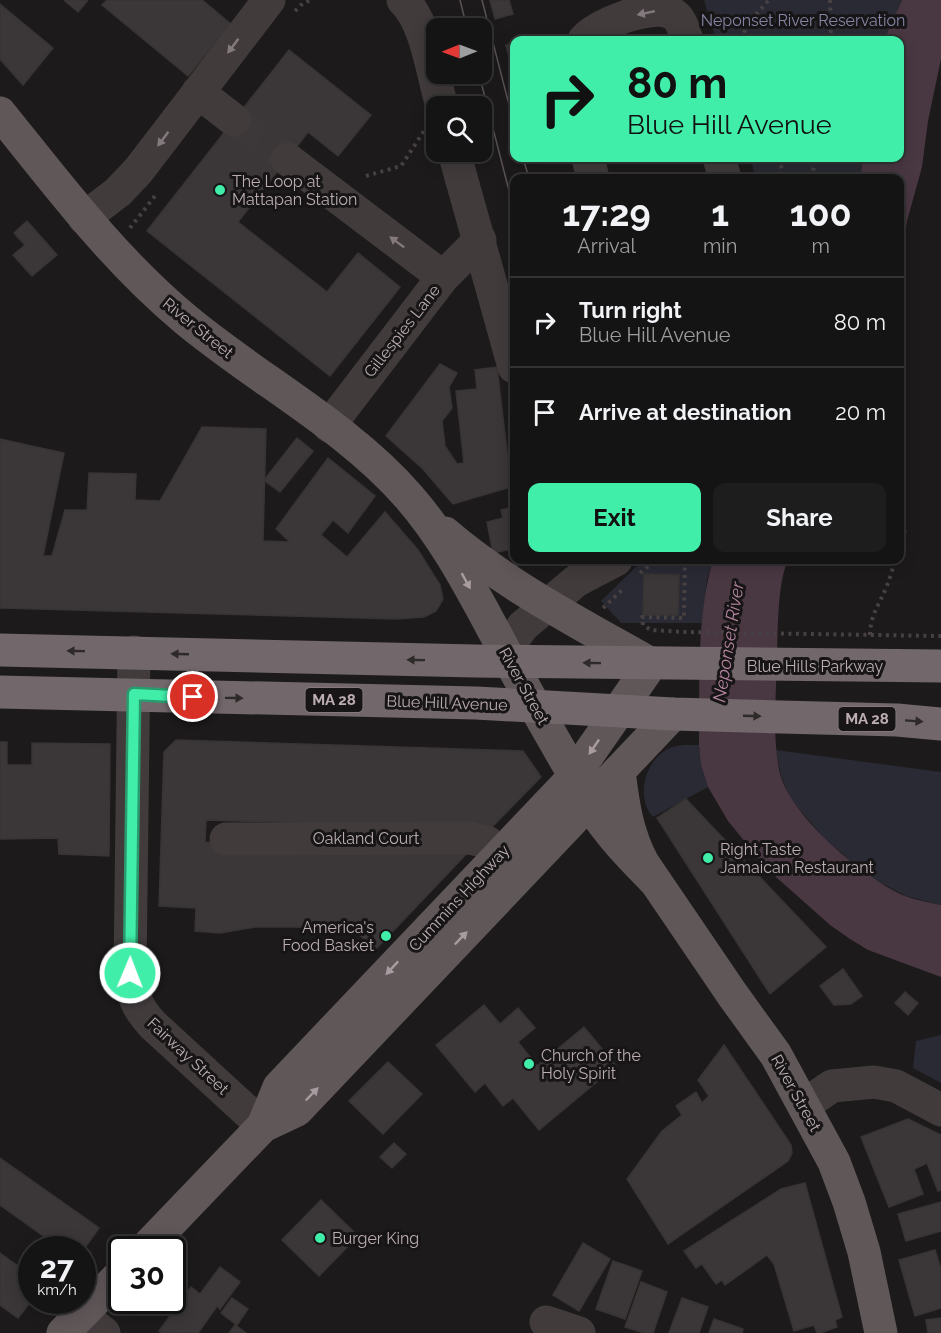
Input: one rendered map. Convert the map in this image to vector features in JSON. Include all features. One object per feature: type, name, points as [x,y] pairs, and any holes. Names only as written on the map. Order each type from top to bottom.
[{"type":"highway","points":[[0,650],[510,662]]},
{"type":"highway","name":"Blue Hills Parkway","points":[[510,662],[941,666]]},
{"type":"highway","name":"Blue Hill Avenue","points":[[0,692],[534,706]]},
{"type":"highway","name":"MA 28","points":[[534,706],[673,714],[897,720],[941,724]]},
{"type":"main road","name":"River Street","points":[[0,113],[84,218],[129,267],[186,320],[329,426],[377,465],[423,514],[493,569],[549,604],[663,664]]},
{"type":"main road","name":"River Street","points":[[423,514],[453,559],[582,789],[616,840],[654,880]]},
{"type":"main road","name":"Cummins Highway","points":[[158,1236],[264,1126],[297,1110],[582,789],[619,711],[663,664]]},
{"type":"main road","name":"Cummins Highway","points":[[264,1126],[279,1087],[501,854],[582,789],[619,771],[673,714]]},
{"type":"main road","name":"River Street","points":[[619,771],[627,825],[636,850],[654,880],[776,1055],[834,1162],[864,1252],[881,1333]]},
{"type":"main road","points":[[83,1327],[108,1292]]},
{"type":"street","points":[[84,218],[118,192],[138,171],[269,0]]},
{"type":"street","points":[[403,0],[415,16],[421,30],[430,96]]},
{"type":"street","points":[[588,36],[594,30],[610,22],[658,10],[675,15],[686,36]]},
{"type":"street","points":[[198,92],[234,120]]},
{"type":"street","points":[[286,159],[443,277]]},
{"type":"street","points":[[457,162],[510,351]]},
{"type":"street","name":"Gillespies Lane","points":[[329,426],[443,277],[480,240]]},
{"type":"street","points":[[549,604],[564,581],[566,564]]},
{"type":"street","points":[[510,662],[509,650],[516,633],[576,581],[608,564]]},
{"type":"street","name":"Fairway Street","points":[[134,652],[130,973],[134,998],[153,1025],[264,1126]]},
{"type":"street","name":"Oakland Court","points":[[226,839],[469,838],[487,842],[501,854]]},
{"type":"street","points":[[804,1105],[832,1086],[874,1082],[896,1086],[941,1110]]},
{"type":"street","points":[[546,1322],[579,1333]]},
{"type":"path","points":[[743,36],[746,26],[769,0]]},
{"type":"path","points":[[830,0],[831,36]]},
{"type":"path","points":[[366,176],[401,166],[426,129]]},
{"type":"path","points":[[686,564],[684,618],[642,617],[646,628],[684,632],[941,636]]},
{"type":"path","points":[[870,635],[874,610],[895,564]]},
{"type":"green space","name":"Neponset River Reservation","points":[[704,0],[902,0],[886,36],[715,36]]},
{"type":"green space","points":[[751,162],[862,162],[861,174],[755,174]]},
{"type":"green space","points":[[639,564],[712,564],[707,579],[702,623],[621,623],[601,601]]},
{"type":"green space","points":[[699,745],[701,765],[708,787],[653,817],[648,809],[644,789],[645,779],[654,761],[670,748]]},
{"type":"green space","points":[[776,750],[941,772],[941,905],[906,896],[870,877],[826,840],[790,799],[781,776]]},
{"type":"green space","points":[[941,1035],[941,1083],[913,1068],[916,1041]]},
{"type":"water","points":[[902,0],[941,0],[941,59],[928,121],[922,167],[907,221],[904,244],[904,174],[861,174],[862,162],[904,162],[904,36],[886,36]]},
{"type":"water","name":"Neponset River","points":[[712,564],[786,564],[780,595],[775,702],[775,731],[780,774],[787,791],[799,809],[832,845],[851,861],[870,876],[905,896],[941,905],[941,977],[868,950],[830,925],[767,869],[728,821],[708,787],[701,765],[699,745],[701,628]]},
{"type":"building","points":[[64,0],[88,0],[78,12]]},
{"type":"building","points":[[107,0],[202,0],[231,24],[188,76],[102,5]]},
{"type":"building","points":[[490,0],[509,0],[513,14],[495,19]]},
{"type":"building","points":[[0,4],[53,48],[23,85],[0,59]]},
{"type":"building","points":[[510,44],[510,61],[506,45]]},
{"type":"building","name":"The Loop at Mattapan Station","points":[[289,50],[371,115],[338,156],[308,132],[238,222],[327,292],[358,253],[400,287],[330,376],[147,231]]},
{"type":"building","points":[[27,221],[57,255],[32,276],[13,255],[25,245],[14,233]]},
{"type":"building","points":[[440,364],[457,373],[449,387],[452,408],[442,421],[445,446],[457,464],[464,463],[456,391],[477,389],[475,370],[497,367],[508,460],[510,460],[510,487],[453,504],[422,468],[386,436]]},
{"type":"building","points":[[202,427],[266,429],[263,541],[290,542],[276,529],[328,458],[375,496],[348,533],[333,520],[321,535],[347,557],[385,512],[418,550],[440,585],[443,599],[436,611],[424,617],[396,619],[0,608],[0,439],[64,453],[43,556],[52,556],[65,510],[87,510],[89,473],[136,474],[135,500],[160,501]]},
{"type":"building","points":[[297,438],[313,451],[280,492],[264,480]]},
{"type":"building","points":[[510,508],[510,549],[493,553],[487,522],[503,518],[501,510]]},
{"type":"building","points":[[644,574],[679,575],[678,615],[643,615]]},
{"type":"building","points":[[176,740],[523,751],[541,777],[491,828],[206,820],[205,842],[470,850],[376,949],[350,927],[255,927],[220,933],[195,931],[196,908],[159,906],[164,752]]},
{"type":"building","points":[[0,742],[7,742],[7,765],[32,765],[32,743],[110,744],[109,856],[59,854],[58,838],[0,839]]},
{"type":"building","points":[[686,799],[826,947],[770,994],[657,818]]},
{"type":"building","points":[[843,969],[862,996],[851,1004],[834,1005],[820,986]]},
{"type":"building","points":[[905,992],[918,1003],[908,1015],[895,1003]]},
{"type":"building","points":[[484,1005],[500,1024],[518,1008],[535,1028],[518,1042],[537,1066],[584,1027],[616,1066],[539,1130],[513,1098],[503,1106],[485,1083],[475,1092],[436,1045]]},
{"type":"building","points":[[724,1045],[791,1145],[792,1153],[788,1161],[668,1244],[627,1179],[662,1131],[682,1115],[676,1106],[696,1092],[702,1103],[709,1096],[698,1080]]},
{"type":"building","points":[[388,1062],[422,1094],[383,1134],[349,1101]]},
{"type":"building","points":[[908,1119],[941,1135],[941,1190],[938,1191],[927,1163],[914,1169],[923,1194],[889,1207],[861,1137]]},
{"type":"building","points":[[394,1143],[406,1154],[392,1168],[380,1157]]},
{"type":"building","points":[[0,1158],[99,1228],[93,1236],[43,1236],[0,1205]]},
{"type":"building","points":[[805,1183],[842,1317],[835,1320],[837,1327],[820,1333],[817,1333],[814,1325],[794,1331],[774,1264],[767,1255],[725,1285],[722,1280],[716,1284],[702,1264],[696,1268],[684,1251],[781,1189]]},
{"type":"building","name":"Burger King","points":[[321,1200],[358,1236],[319,1276],[282,1240]]},
{"type":"building","points":[[941,1202],[941,1231],[906,1241],[898,1214]]},
{"type":"building","points":[[583,1243],[610,1259],[579,1311],[553,1295]]},
{"type":"building","points":[[935,1250],[941,1269],[941,1308],[915,1316],[899,1260]]},
{"type":"building","points":[[0,1253],[18,1266],[18,1314],[21,1314],[18,1318],[0,1305]]},
{"type":"building","points":[[613,1261],[642,1271],[625,1319],[596,1309]]},
{"type":"building","points":[[220,1267],[240,1282],[220,1309],[217,1306],[198,1333],[162,1333],[159,1331],[171,1314],[186,1314],[186,1294],[191,1287],[200,1294]]},
{"type":"building","points":[[641,1282],[667,1292],[653,1333],[644,1333],[625,1327]]},
{"type":"building","points":[[232,1298],[248,1309],[237,1325],[221,1313]]},
{"type":"building","points":[[682,1298],[708,1307],[699,1333],[669,1333]]},
{"type":"building","points":[[941,1318],[941,1333],[928,1333],[926,1320]]},
{"type":"building","points":[[714,1319],[743,1329],[742,1333],[709,1333]]},
{"type":"building","points":[[235,1325],[246,1333],[229,1333]]},
{"type":"tunnel","points":[[234,120],[287,159]]},
{"type":"tram line","points":[[460,0],[464,18]]},
{"type":"tram line","points":[[482,0],[510,108]]},
{"type":"tram line","points":[[482,84],[510,194]]},
{"type":"tram line","points":[[524,162],[528,174]]},
{"type":"place","name":"The Loop at Mattapan Station","points":[[220,190]]},
{"type":"place","name":"Right Taste Jamaican Restaurant","points":[[708,858]]},
{"type":"place","name":"America's Food Basket","points":[[386,936]]},
{"type":"place","name":"Church of the Holy Spirit","points":[[529,1064]]},
{"type":"place","name":"Burger King","points":[[320,1238]]},
{"type":"route","points":[[130,973],[134,694],[193,697]]}]
